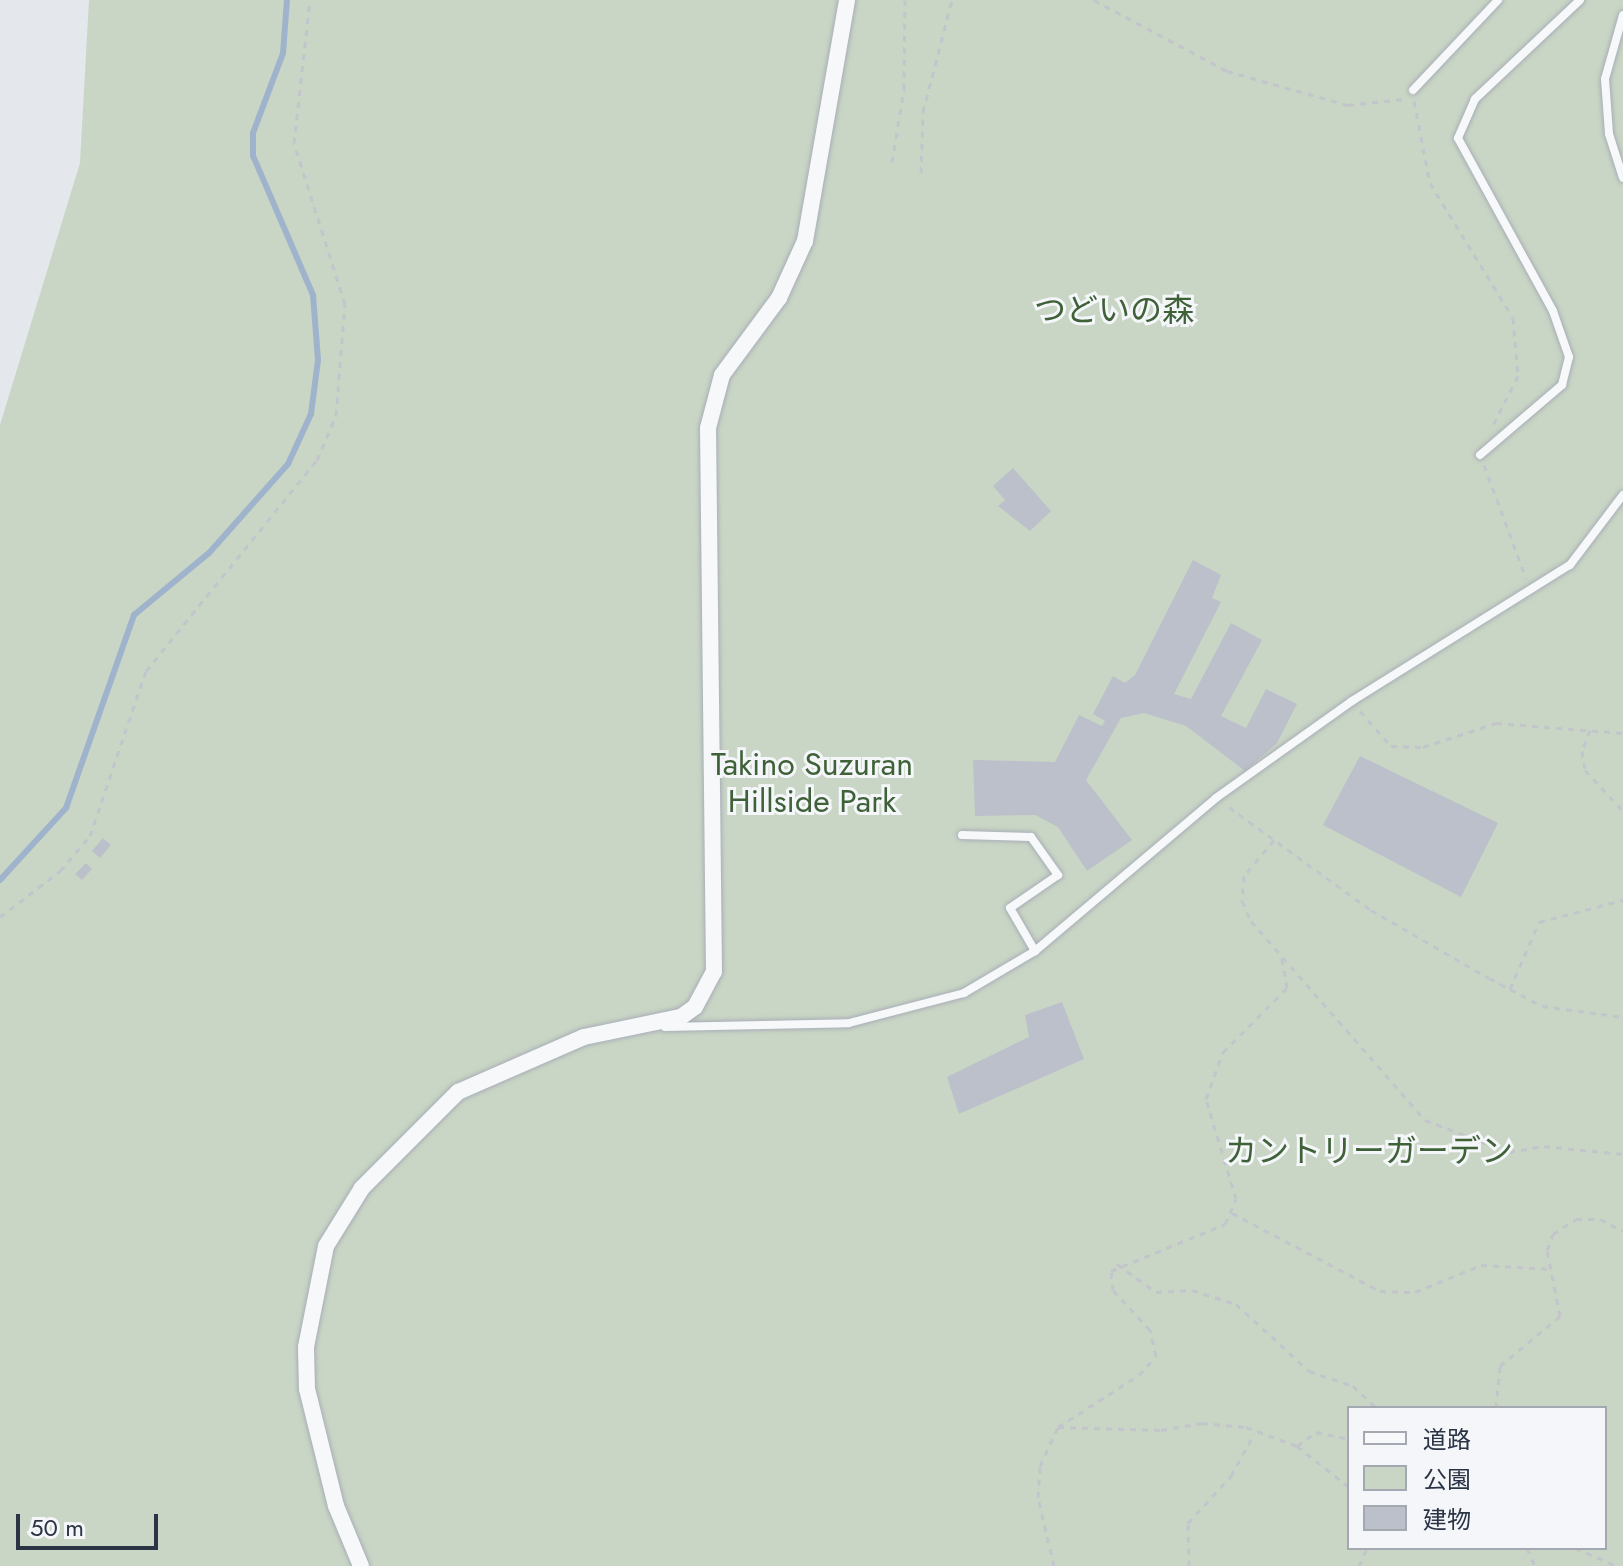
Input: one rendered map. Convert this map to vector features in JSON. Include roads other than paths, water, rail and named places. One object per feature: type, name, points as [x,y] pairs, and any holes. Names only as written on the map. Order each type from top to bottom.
[{"type":"street","points":[[361,1566],[336,1506],[307,1389],[306,1347],[326,1246],[362,1188],[458,1092],[584,1037],[658,1027],[695,1007],[714,972],[708,428],[714,393],[792,273],[815,206],[847,0]]},
{"type":"lane","points":[[1413,90],[1498,0]]},
{"type":"lane","points":[[1480,455],[1562,385],[1569,357],[1553,311],[1458,138],[1475,99],[1580,0]]},
{"type":"lane","points":[[1623,15],[1605,79],[1609,134],[1623,178]]},
{"type":"lane","points":[[658,1027],[849,1023],[914,1011],[964,993],[1035,951],[1216,798],[1352,701],[1570,565],[1623,495]]},
{"type":"lane","points":[[962,835],[1031,837],[1058,875],[1010,908],[1035,951]]},
{"type":"waterway","points":[[0,880],[66,808],[134,615],[209,553],[288,464],[311,414],[318,360],[313,295],[253,156],[253,133],[283,53],[287,0]]},
{"type":"park label","name":"つどいの森","points":[[1114,310]]},
{"type":"park label","name":"Takino Suzuran Hillside Park","points":[[812,784]]},
{"type":"park label","name":"カントリーガーデン","points":[[1369,1151]]}]
